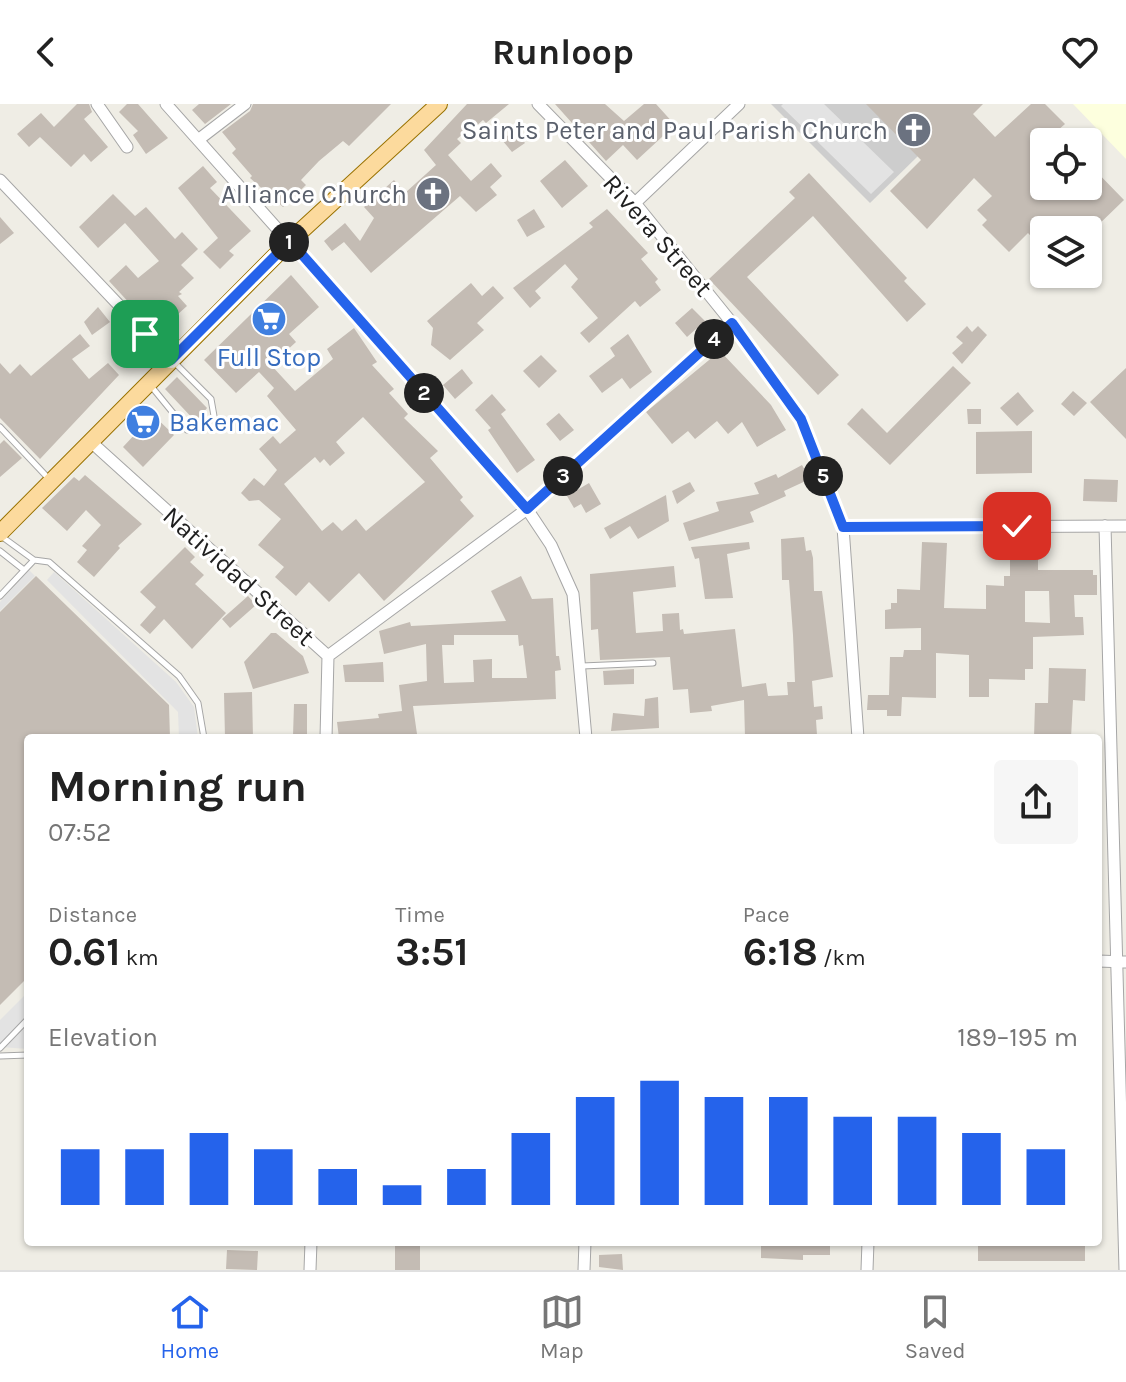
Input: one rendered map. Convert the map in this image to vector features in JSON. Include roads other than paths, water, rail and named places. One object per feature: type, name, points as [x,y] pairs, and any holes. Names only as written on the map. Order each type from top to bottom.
[{"type":"main road","points":[[0,534],[290,241],[439,104]]},
{"type":"street","points":[[97,104],[127,147]]},
{"type":"street","points":[[166,104],[527,509],[551,545],[573,594],[586,734]]},
{"type":"street","points":[[198,140],[245,104]]},
{"type":"street","name":"Rivera Street","points":[[538,104],[635,203],[732,323],[801,419],[843,527],[858,734]]},
{"type":"street","points":[[635,203],[739,104]]},
{"type":"street","points":[[0,180],[171,360]]},
{"type":"street","points":[[328,656],[527,509],[732,323]]},
{"type":"street","name":"Natividad Street","points":[[90,441],[328,656],[326,734]]},
{"type":"street","points":[[1105,526],[1121,962],[1125,1270]]},
{"type":"street","points":[[843,527],[1126,526]]},
{"type":"street","points":[[310,1270],[311,1246]]},
{"type":"street","points":[[584,1270],[585,1246]]},
{"type":"street","points":[[867,1270],[868,1246]]},
{"type":"lane","points":[[149,382],[187,430],[201,428],[214,416],[211,399],[171,360]]},
{"type":"lane","points":[[0,427],[51,481]]},
{"type":"lane","points":[[0,534],[34,560],[49,562],[179,676],[198,703],[203,734]]},
{"type":"lane","points":[[0,551],[25,570]]},
{"type":"lane","points":[[0,596],[34,560]]},
{"type":"lane","points":[[581,666],[653,663]]},
{"type":"lane","points":[[0,1048],[24,1023]]},
{"type":"lane","points":[[0,1056],[24,1055]]},
{"type":"place","name":"Saints Peter and Paul Parish Church","points":[[914,130]]},
{"type":"place","name":"Alliance Church","points":[[433,194]]},
{"type":"place","name":"Full Stop","points":[[269,319]]},
{"type":"place","name":"Bakemac","points":[[143,422]]}]
